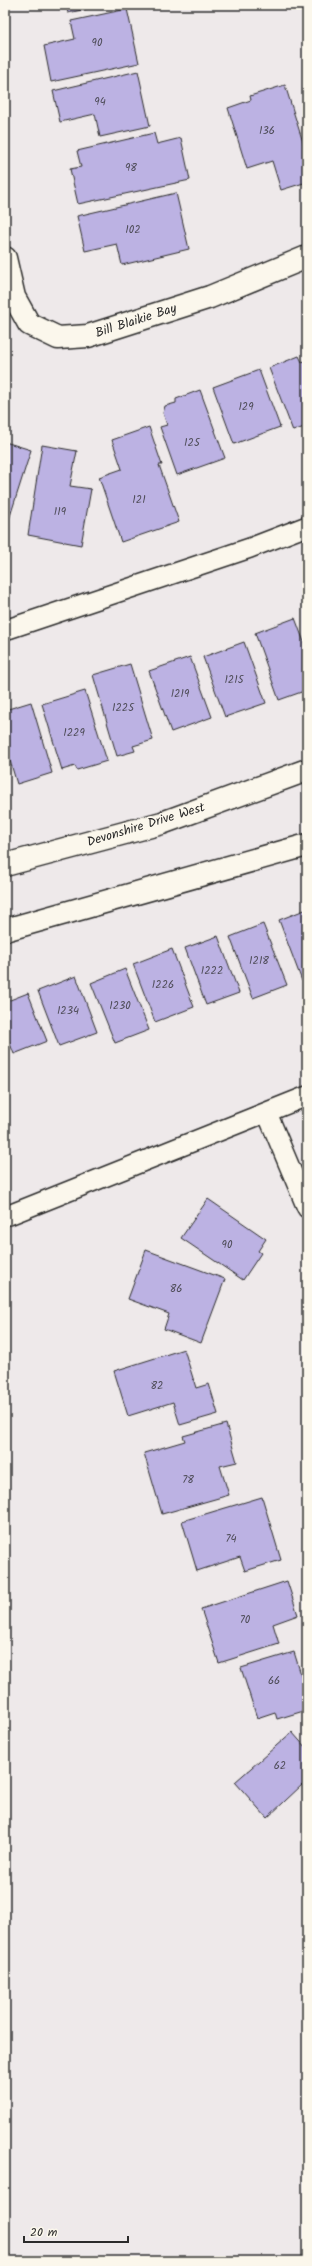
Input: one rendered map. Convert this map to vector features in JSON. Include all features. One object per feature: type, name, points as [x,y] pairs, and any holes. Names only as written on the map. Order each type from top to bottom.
[{"type":"street","name":"Bill Blaikie Bay","points":[[5,258],[14,297],[29,324],[58,338],[88,336],[210,297],[307,257]]},
{"type":"street","name":"Devonshire Drive West","points":[[5,865],[162,823],[307,770]]},
{"type":"street","points":[[5,930],[307,845]]},
{"type":"lane","points":[[5,630],[250,548],[307,526]]},
{"type":"lane","points":[[9,1215],[307,1096]]},
{"type":"lane","points":[[267,1113],[307,1208]]},
{"type":"building","points":[[66,5],[104,5],[68,13]]},
{"type":"building","points":[[127,9],[139,63],[51,82],[44,46],[75,39],[71,21]]},
{"type":"building","points":[[138,71],[150,126],[100,137],[95,114],[60,122],[53,91]]},
{"type":"building","points":[[285,85],[307,155],[307,182],[281,190],[272,161],[247,169],[228,108],[251,100],[250,96]]},
{"type":"building","points":[[154,133],[157,144],[181,138],[190,180],[78,204],[70,169],[81,167],[77,151]]},
{"type":"building","points":[[176,193],[189,249],[122,265],[117,244],[85,251],[77,216]]},
{"type":"building","points":[[299,356],[302,362],[307,360],[307,426],[293,431],[269,368]]},
{"type":"building","points":[[259,370],[280,427],[234,444],[213,387]]},
{"type":"building","points":[[200,390],[225,458],[177,475],[160,427],[167,425],[163,413],[165,406],[176,403],[176,399]]},
{"type":"building","points":[[149,427],[162,465],[159,465],[179,522],[121,542],[99,477],[122,469],[112,440]]},
{"type":"building","points":[[5,442],[31,450],[5,532]]},
{"type":"building","points":[[42,445],[77,451],[70,486],[91,489],[81,545],[28,535]]},
{"type":"building","points":[[295,618],[307,650],[307,690],[279,700],[255,633]]},
{"type":"building","points":[[244,642],[266,703],[225,717],[203,657]]},
{"type":"building","points":[[190,657],[212,717],[171,732],[149,671]]},
{"type":"building","points":[[130,664],[153,740],[133,746],[135,751],[117,756],[93,675]]},
{"type":"building","points":[[85,691],[107,761],[77,770],[75,766],[62,770],[42,704]]},
{"type":"building","points":[[31,702],[52,773],[17,784],[5,744],[5,710]]},
{"type":"building","points":[[307,909],[307,980],[302,981],[279,920]]},
{"type":"building","points":[[263,924],[287,985],[253,998],[230,937]]},
{"type":"building","points":[[218,936],[239,993],[206,1005],[185,948]]},
{"type":"building","points":[[172,949],[194,1007],[155,1022],[133,964]]},
{"type":"building","points":[[125,969],[149,1030],[115,1043],[91,983]]},
{"type":"building","points":[[76,976],[97,1032],[59,1046],[38,991]]},
{"type":"building","points":[[28,993],[47,1041],[14,1054],[5,1031],[5,1002]]},
{"type":"building","points":[[208,1199],[266,1239],[258,1251],[261,1253],[243,1280],[181,1238]]},
{"type":"building","points":[[146,1250],[225,1279],[201,1343],[164,1329],[169,1314],[128,1299]]},
{"type":"building","points":[[184,1349],[196,1388],[209,1384],[218,1414],[180,1425],[173,1402],[128,1416],[114,1371]]},
{"type":"building","points":[[226,1424],[237,1462],[220,1466],[229,1495],[162,1514],[144,1453],[185,1441],[183,1436]]},
{"type":"building","points":[[262,1497],[281,1560],[245,1571],[240,1557],[197,1571],[182,1521]]},
{"type":"building","points":[[287,1581],[298,1615],[273,1624],[279,1644],[219,1663],[201,1609]]},
{"type":"building","points":[[294,1652],[307,1694],[307,1710],[277,1719],[275,1712],[257,1718],[241,1668]]},
{"type":"building","points":[[292,1732],[307,1749],[307,1791],[302,1785],[267,1818],[235,1782]]}]
